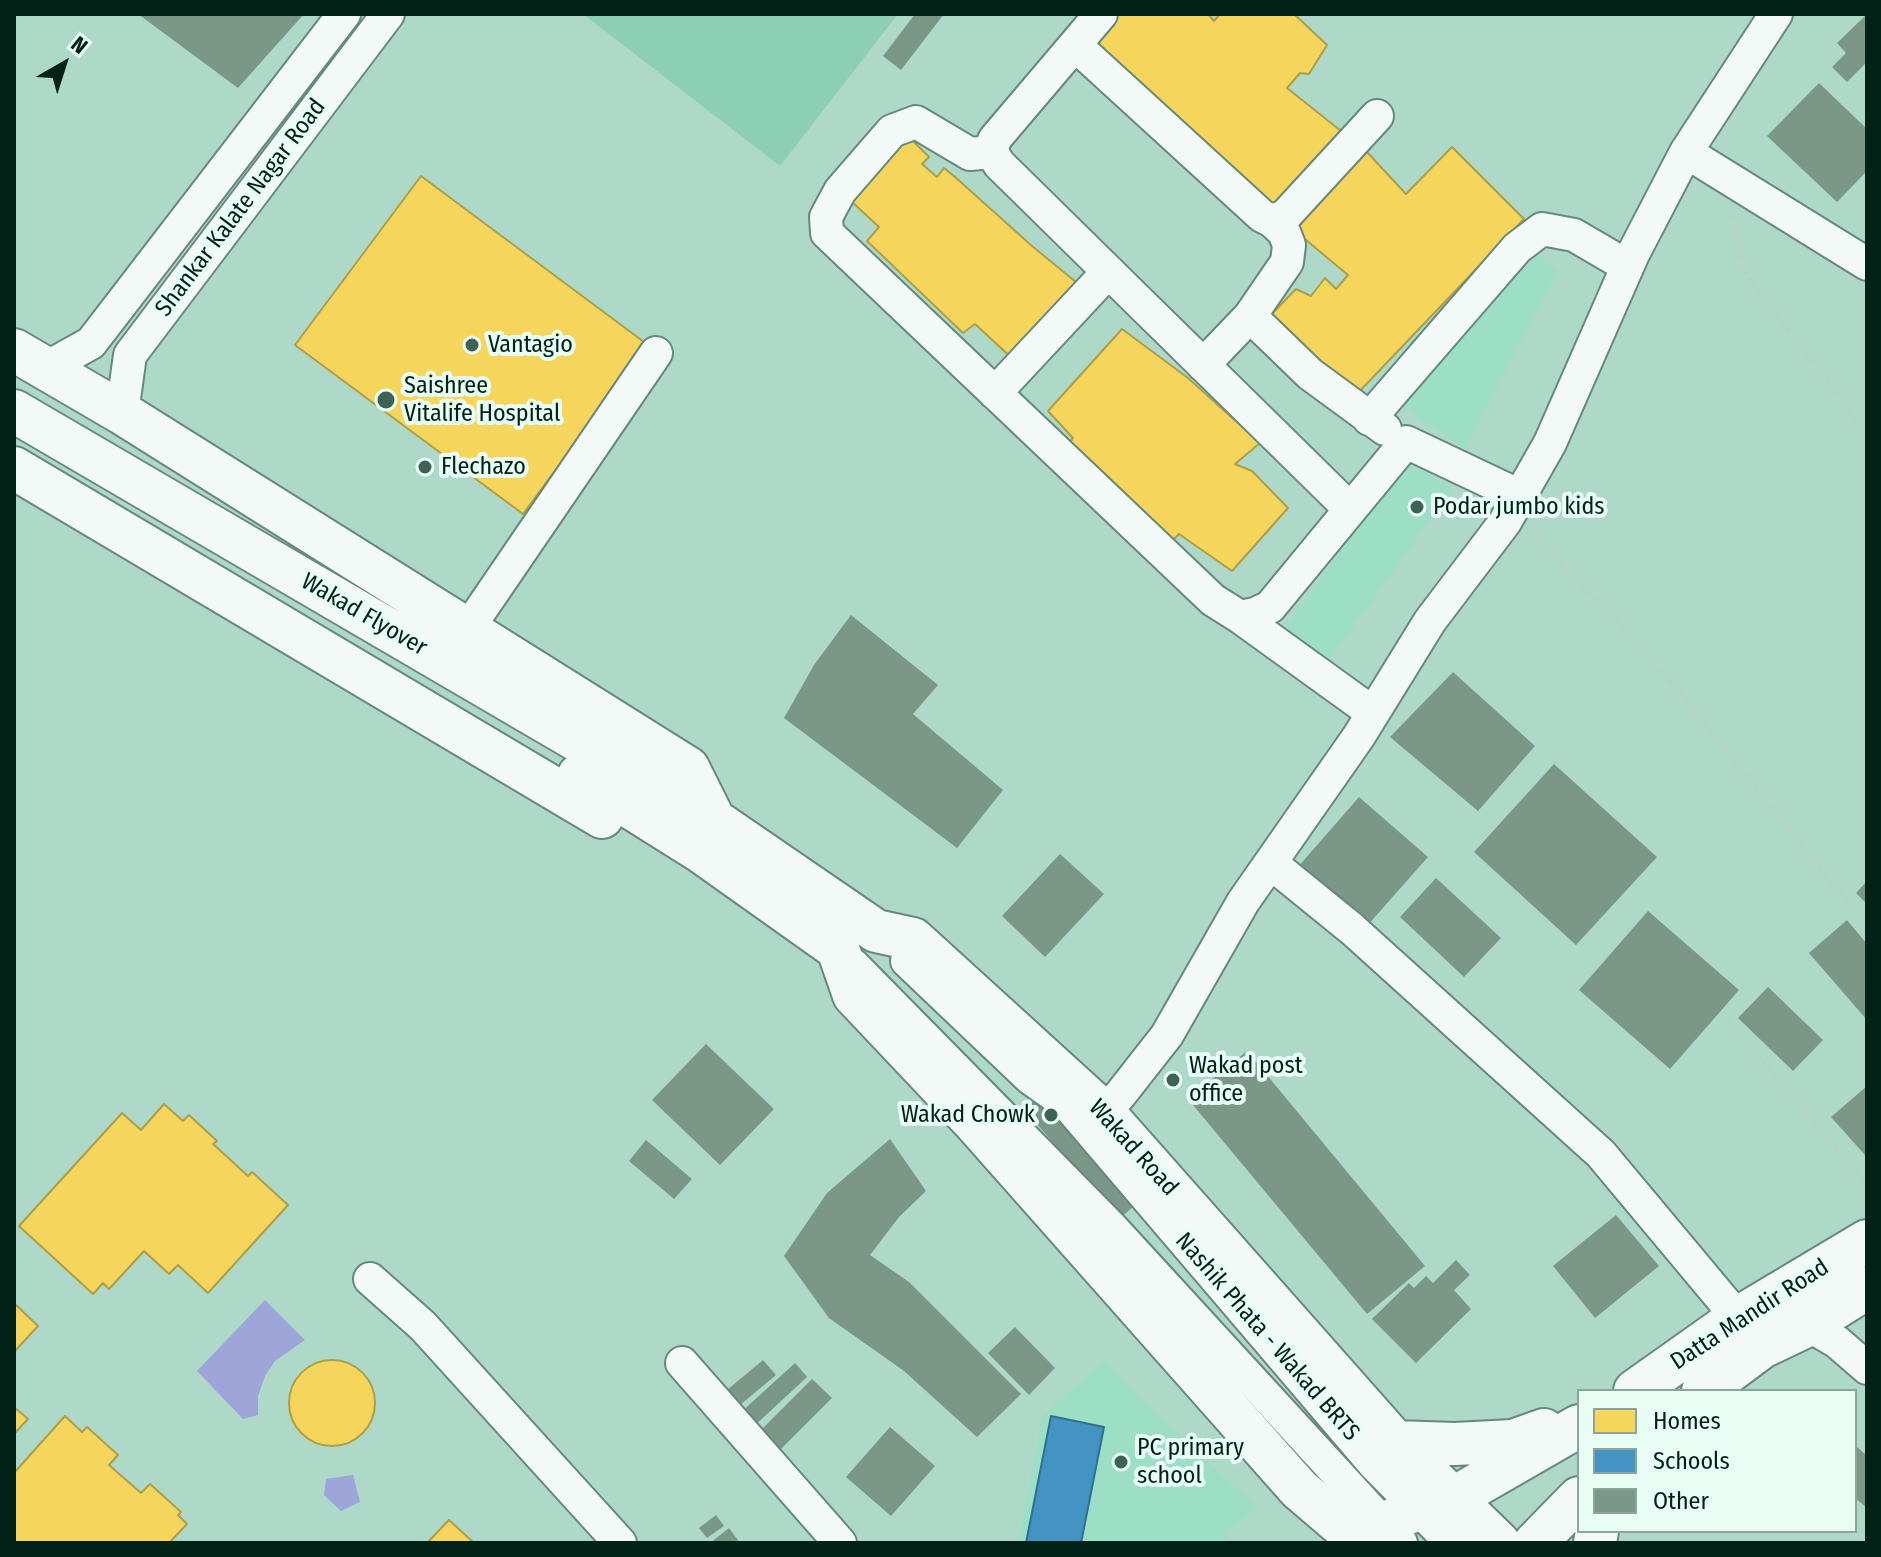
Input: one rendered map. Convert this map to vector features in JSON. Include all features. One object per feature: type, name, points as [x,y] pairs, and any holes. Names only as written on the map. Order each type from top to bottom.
[{"type":"main road","points":[[14,468],[644,842],[707,835],[688,768],[122,413],[30,359]]},
{"type":"main road","name":"Wakad Flyover","points":[[14,411],[707,835]]},
{"type":"main road","name":"Wakad Flyover","points":[[14,440],[377,652],[632,790]]},
{"type":"main road","name":"Wakad Road","points":[[707,835],[876,931],[913,939],[1103,1112],[1395,1442],[1387,1528]]},
{"type":"main road","name":"Wakad Road","points":[[707,835],[838,949],[854,995],[975,1123],[1299,1489],[1387,1528],[1499,1543]]},
{"type":"main road","name":"Datta Mandir Road","points":[[1638,1389],[1738,1318],[1867,1241]]},
{"type":"main road","name":"Datta Mandir Road","points":[[1706,1389],[1762,1347],[1808,1325],[1867,1288]]},
{"type":"main road","points":[[1395,1442],[1455,1444],[1513,1441],[1577,1419]]},
{"type":"main road","points":[[1387,1528],[1577,1427]]},
{"type":"main road","points":[[1535,1543],[1577,1500]]},
{"type":"street","name":"Shankar Kalate Nagar Road","points":[[30,359],[91,343],[344,14]]},
{"type":"street","name":"Shankar Kalate Nagar Road","points":[[122,413],[130,355],[388,14]]},
{"type":"street","points":[[1101,14],[994,140],[992,152],[999,164],[1350,509]]},
{"type":"street","points":[[1103,1112],[1167,1035],[1243,902],[1373,713],[1430,621],[1516,502],[1550,443],[1627,266],[1686,152],[1776,14]]},
{"type":"street","points":[[1075,45],[1262,216],[1284,232],[1289,245],[1287,262],[1250,316],[1203,365]]},
{"type":"street","points":[[1272,221],[1285,216],[1377,116]]},
{"type":"street","points":[[992,152],[970,154],[916,122],[892,131],[840,191],[826,217],[827,233],[1213,600],[1373,713]]},
{"type":"street","points":[[1686,152],[1867,264]]},
{"type":"street","points":[[1369,419],[1517,248],[1542,229],[1574,235],[1627,266]]},
{"type":"street","points":[[995,393],[1108,272]]},
{"type":"street","points":[[1250,316],[1310,374],[1369,419],[1516,502]]},
{"type":"street","points":[[467,630],[656,353]]},
{"type":"street","points":[[1240,617],[1270,607],[1406,442]]},
{"type":"street","points":[[1272,864],[1385,959],[1601,1154],[1738,1318]]},
{"type":"street","name":"Nashik Phata - Wakad BRTS","points":[[876,931],[1030,1078],[1068,1105],[1375,1465],[1387,1528],[1452,1543]]},
{"type":"street","points":[[370,1279],[423,1326],[620,1543]]},
{"type":"street","points":[[1808,1325],[1837,1342],[1867,1368]]},
{"type":"street","points":[[682,1363],[840,1543]]},
{"type":"path","points":[[1729,204],[1747,278],[1832,386],[1867,439]]},
{"type":"path","points":[[1516,502],[1687,701],[1837,889],[1867,917]]},
{"type":"path","points":[[1728,1019],[1867,1186]]},
{"type":"shaded area","points":[[583,14],[898,14],[780,166]]},
{"type":"shaded area","points":[[1538,255],[1557,272],[1465,449],[1394,401]]},
{"type":"shaded area","points":[[1409,459],[1452,490],[1326,664],[1279,636]]},
{"type":"shaded area","name":"PC primary school","points":[[1104,1360],[1257,1508],[1229,1531],[1227,1543],[1018,1543],[1043,1416]]},
{"type":"water","points":[[265,1300],[305,1340],[275,1361],[265,1376],[258,1396],[258,1415],[243,1419],[197,1371]]},
{"type":"water","points":[[353,1475],[360,1502],[341,1511],[324,1495],[326,1479]]},
{"type":"building: Homes","points":[[1112,14],[1208,14],[1214,21],[1220,14],[1294,14],[1327,45],[1309,74],[1300,73],[1287,88],[1341,131],[1271,207],[1088,38]]},
{"type":"building: Homes","points":[[908,136],[929,157],[922,164],[937,177],[944,168],[1082,287],[1014,360],[975,324],[963,333],[867,241],[879,227],[851,201]]},
{"type":"building: Homes","points":[[1452,147],[1524,219],[1355,396],[1267,319],[1296,289],[1311,296],[1325,278],[1336,289],[1348,275],[1294,230],[1366,151],[1406,194]]},
{"type":"building: Homes","name":"Vantagio","points":[[421,176],[648,345],[523,514],[295,345]]},
{"type":"building: Homes","points":[[1122,329],[1188,378],[1260,443],[1235,464],[1252,471],[1288,508],[1232,571],[1179,534],[1165,548],[1064,449],[1073,438],[1048,411]]},
{"type":"building: Homes","points":[[164,1104],[183,1121],[189,1115],[217,1141],[213,1144],[248,1176],[252,1172],[288,1205],[208,1293],[178,1265],[169,1274],[144,1251],[109,1289],[103,1283],[93,1294],[19,1226],[122,1113],[141,1130]]},
{"type":"building: Homes","points":[[14,1303],[38,1326],[14,1352]]},
{"type":"building: Homes","points":[[332,1360],[348,1364],[362,1373],[371,1387],[375,1403],[371,1419],[362,1433],[348,1442],[332,1446],[316,1442],[302,1433],[293,1419],[289,1403],[293,1387],[302,1373],[316,1364]]},
{"type":"building: Homes","points":[[14,1407],[28,1419],[14,1434]]},
{"type":"building: Homes","points":[[65,1416],[82,1432],[87,1427],[118,1455],[109,1465],[141,1493],[150,1484],[181,1512],[178,1515],[187,1524],[169,1543],[14,1543],[14,1473]]},
{"type":"building: Homes","points":[[449,1520],[474,1543],[427,1543]]},
{"type":"building: Schools","points":[[1051,1416],[1104,1427],[1081,1543],[1026,1543]]},
{"type":"building: Other","points":[[138,14],[304,14],[238,88]]},
{"type":"building: Other","points":[[915,14],[944,14],[901,70],[883,56]]},
{"type":"building: Other","points":[[1865,16],[1867,62],[1847,82],[1832,67],[1846,53],[1837,43]]},
{"type":"building: Other","points":[[1819,83],[1867,129],[1867,171],[1837,202],[1767,136]]},
{"type":"building: Other","points":[[851,615],[938,685],[913,714],[1003,790],[957,848],[784,718],[814,665]]},
{"type":"building: Other","points":[[1453,672],[1535,746],[1478,811],[1390,737]]},
{"type":"building: Other","points":[[1554,764],[1657,857],[1576,945],[1474,852]]},
{"type":"building: Other","points":[[1359,797],[1428,857],[1366,927],[1298,867]]},
{"type":"building: Other","points":[[1060,854],[1104,894],[1045,957],[1002,916]]},
{"type":"building: Other","points":[[1436,878],[1501,938],[1464,977],[1400,917]]},
{"type":"building: Other","points":[[1867,881],[1867,904],[1856,893]]},
{"type":"building: Other","points":[[1648,911],[1739,990],[1670,1069],[1579,990]]},
{"type":"building: Other","points":[[1847,920],[1867,944],[1867,1020],[1809,953]]},
{"type":"building: Other","points":[[1768,987],[1823,1040],[1793,1071],[1738,1018]]},
{"type":"building: Other","points":[[706,1044],[774,1109],[720,1165],[652,1100]]},
{"type":"building: Other","points":[[1247,1051],[1425,1266],[1367,1314],[1188,1099]]},
{"type":"building: Other","points":[[1867,1086],[1867,1154],[1865,1155],[1831,1117]]},
{"type":"building: Other","points":[[1039,1096],[1134,1206],[1119,1219],[1024,1109]]},
{"type":"building: Other","points":[[890,1139],[926,1191],[899,1217],[870,1255],[909,1282],[1021,1394],[977,1437],[904,1371],[829,1318],[784,1256],[827,1193]]},
{"type":"building: Other","points":[[646,1140],[692,1179],[674,1199],[629,1161]]},
{"type":"building: Other","points":[[1616,1215],[1659,1266],[1595,1318],[1553,1266]]},
{"type":"building: Other","points":[[1456,1260],[1470,1275],[1454,1290],[1471,1309],[1416,1363],[1372,1319],[1409,1283],[1414,1288],[1426,1276],[1433,1283]]},
{"type":"building: Other","points":[[1015,1327],[1055,1368],[1029,1395],[988,1353]]},
{"type":"building: Other","points":[[763,1360],[776,1375],[740,1405],[727,1390]]},
{"type":"building: Other","points":[[795,1363],[807,1377],[752,1428],[739,1414]]},
{"type":"building: Other","points":[[812,1379],[832,1398],[776,1454],[756,1435]]},
{"type":"building: Other","points":[[890,1427],[935,1466],[891,1516],[846,1477]]},
{"type":"building: Other","points":[[1857,1447],[1867,1456],[1867,1508],[1857,1500]]},
{"type":"building: Other","points":[[716,1515],[724,1526],[707,1538],[699,1528]]},
{"type":"building: Other","points":[[729,1528],[740,1543],[710,1543]]},
{"type":"place","name":"Vantagio","points":[[472,345]]},
{"type":"place","name":"Saishree Vitalife Hospital","points":[[386,400]]},
{"type":"place","name":"Flechazo","points":[[425,467]]},
{"type":"place","name":"Podar jumbo kids","points":[[1417,507]]},
{"type":"place","name":"Wakad post office","points":[[1173,1080]]},
{"type":"place","name":"Wakad Chowk","points":[[1051,1115]]},
{"type":"place","name":"PC primary school","points":[[1121,1462]]}]
